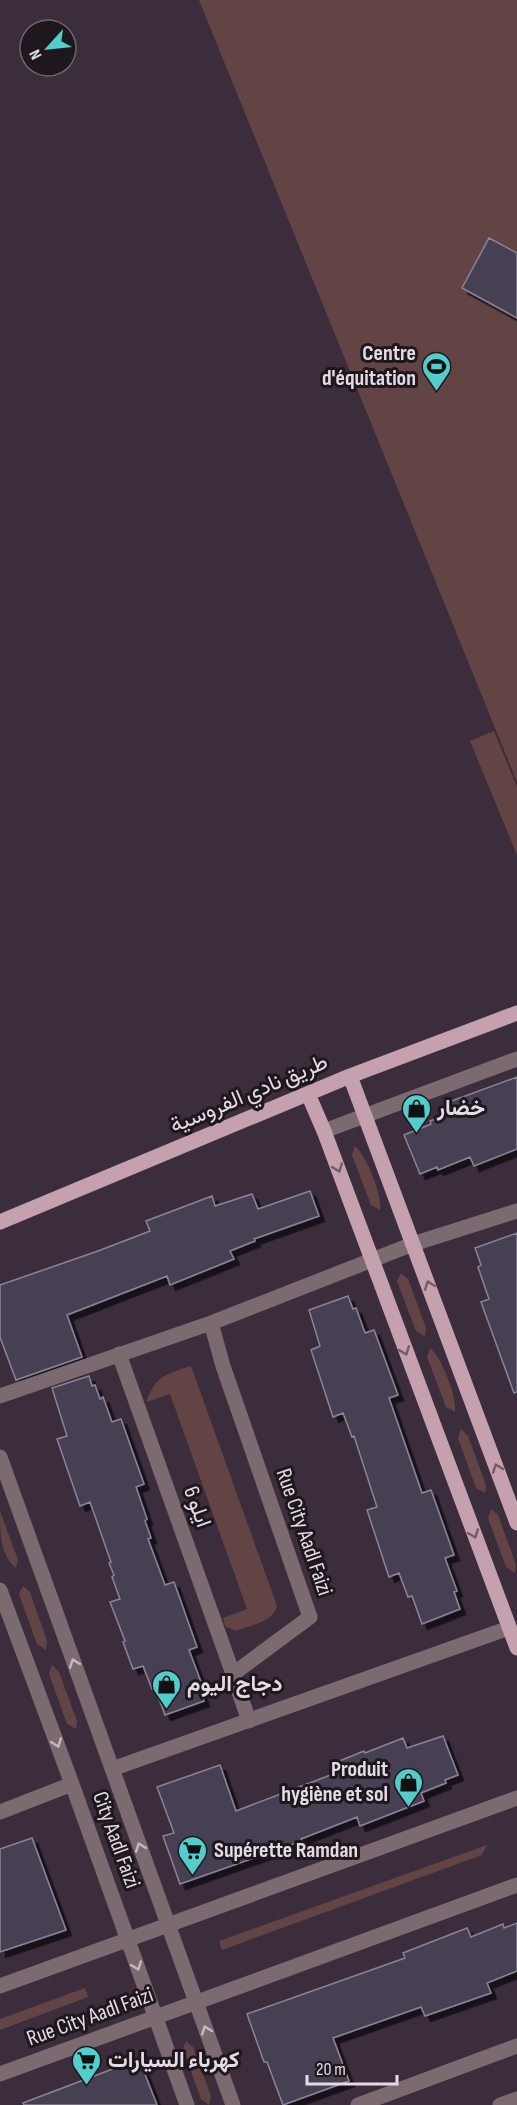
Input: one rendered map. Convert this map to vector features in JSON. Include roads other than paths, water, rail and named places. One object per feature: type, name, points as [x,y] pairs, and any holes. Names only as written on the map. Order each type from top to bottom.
[{"type":"main road","name":"طريق نادي الفروسية","points":[[0,1222],[350,1076],[517,1013]]},
{"type":"main road","points":[[350,1076],[517,1523]]},
{"type":"main road","points":[[308,1094],[324,1131],[517,1648]]},
{"type":"street","points":[[324,1131],[517,1059]]},
{"type":"street","points":[[0,1396],[211,1323],[413,1244],[517,1211]]},
{"type":"street","name":"Rue City Aadl Faizi","points":[[211,1323],[223,1366],[310,1617],[233,1674]]},
{"type":"street","name":"ايلو 6","points":[[119,1354],[233,1674]]},
{"type":"street","points":[[0,1456],[233,2105]]},
{"type":"street","name":"City Aadl Faizi","points":[[0,1590],[187,2105]]},
{"type":"street","points":[[112,1769],[509,1628]]},
{"type":"street","points":[[233,1674],[249,1721]]},
{"type":"street","points":[[0,1812],[72,1784]]},
{"type":"street","points":[[0,1986],[517,1798]]},
{"type":"street","name":"Rue City Aadl Faizi","points":[[0,2074],[517,1885]]},
{"type":"street","points":[[358,2105],[517,2046]]},
{"type":"street","points":[[500,2105],[517,2099]]},
{"type":"place","name":"Centre d'équitation","points":[[437,392]]},
{"type":"place","name":"خضار","points":[[416,1134]]},
{"type":"place","name":"دجاج اليوم","points":[[166,1710]]},
{"type":"place","name":"Produit hygiène et sol","points":[[409,1808]]},
{"type":"place","name":"Supérette Ramdan","points":[[193,1876]]},
{"type":"place","name":"كهرباء السيارات","points":[[87,2086]]}]
